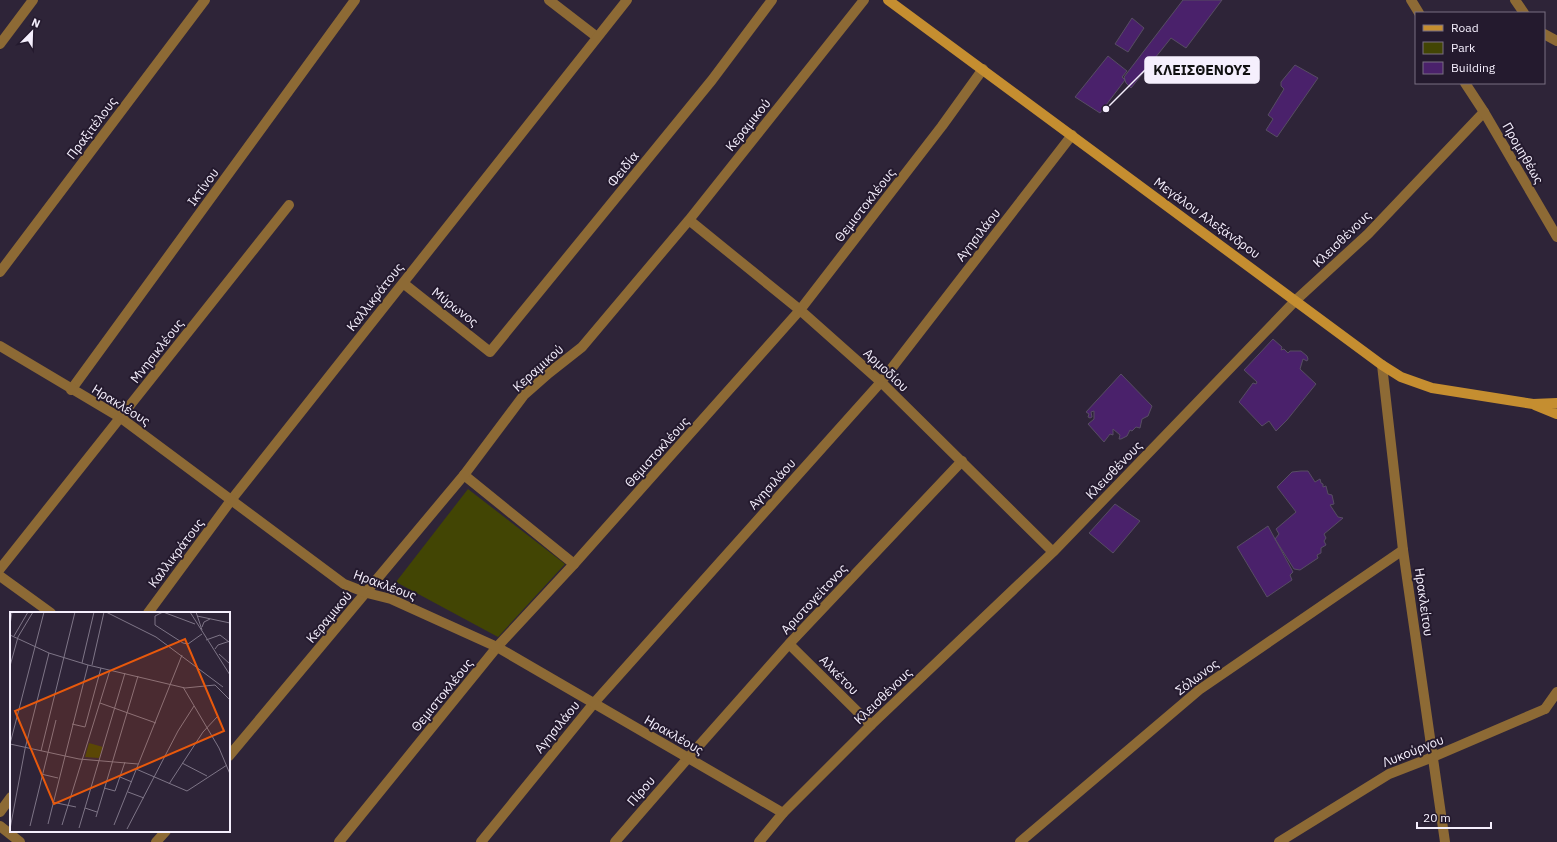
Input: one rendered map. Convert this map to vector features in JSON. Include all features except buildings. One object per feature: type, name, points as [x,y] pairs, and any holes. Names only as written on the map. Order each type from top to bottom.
[{"type":"main road","name":"Μεγάλου Αλεξάνδρου","points":[[888,0],[1382,365],[1401,377],[1432,388],[1533,404],[1557,403]]},
{"type":"main road","name":"Μεγάλου Αλεξάνδρου","points":[[1533,404],[1557,414]]},
{"type":"street","points":[[0,44],[33,0]]},
{"type":"street","name":"Πραξιτέλους","points":[[0,272],[205,0]]},
{"type":"street","name":"Ικτίνου","points":[[72,390],[355,0]]},
{"type":"street","points":[[549,0],[598,37]]},
{"type":"street","name":"Καλλικράτους","points":[[149,612],[232,499],[627,0]]},
{"type":"street","name":"Φειδία","points":[[490,352],[712,80],[772,0]]},
{"type":"street","name":"Κεραμικού","points":[[230,755],[367,593],[464,475],[524,395],[582,347],[689,220],[864,0]]},
{"type":"street","points":[[1411,0],[1418,12]]},
{"type":"street","points":[[1515,0],[1523,12]]},
{"type":"street","points":[[1545,35],[1557,41]]},
{"type":"street","name":"Θεμιστοκλέους","points":[[339,842],[497,647],[574,564],[800,310],[942,126],[983,69]]},
{"type":"street","name":"Προμηθέως","points":[[1466,84],[1484,112],[1557,237]]},
{"type":"street","name":"Κλεισθένους","points":[[759,842],[783,813],[871,725],[1053,552],[1296,300],[1368,234],[1484,112]]},
{"type":"street","name":"Αγησιλάου","points":[[481,842],[594,703],[881,382],[1072,135]]},
{"type":"street","name":"Μνησικλέους","points":[[0,569],[289,205]]},
{"type":"street","name":"Αρμοδίου","points":[[689,220],[800,310],[881,382],[1053,552]]},
{"type":"street","name":"Μύρωνος","points":[[403,283],[490,352]]},
{"type":"street","name":"Ηρακλέους","points":[[0,346],[121,418],[232,499],[344,584],[367,593],[391,599],[497,647],[783,813]]},
{"type":"street","name":"Ηρακλείτου","points":[[1382,365],[1403,550],[1445,842]]},
{"type":"street","name":"Αριστογείτονος","points":[[688,758],[789,644],[962,461]]},
{"type":"street","points":[[464,475],[574,564]]},
{"type":"street","name":"Σόλωνος","points":[[1020,842],[1199,690],[1403,550]]},
{"type":"street","points":[[0,576],[50,612]]},
{"type":"street","name":"Αλκέτου","points":[[789,644],[871,725]]},
{"type":"street","name":"Λυκούργου","points":[[1279,842],[1389,774],[1433,757],[1544,709],[1557,692]]},
{"type":"street","name":"Πίρου","points":[[614,842],[688,758]]},
{"type":"street","points":[[0,812],[10,798]]},
{"type":"street","points":[[0,826],[20,842]]},
{"type":"street","points":[[156,842],[165,832]]},
{"type":"green space","points":[[468,489],[565,564],[498,637],[396,582]]},
{"type":"place","name":"ΚΛΕΙΣΘΕΝΟΥΣ","points":[[1106,109]]}]
